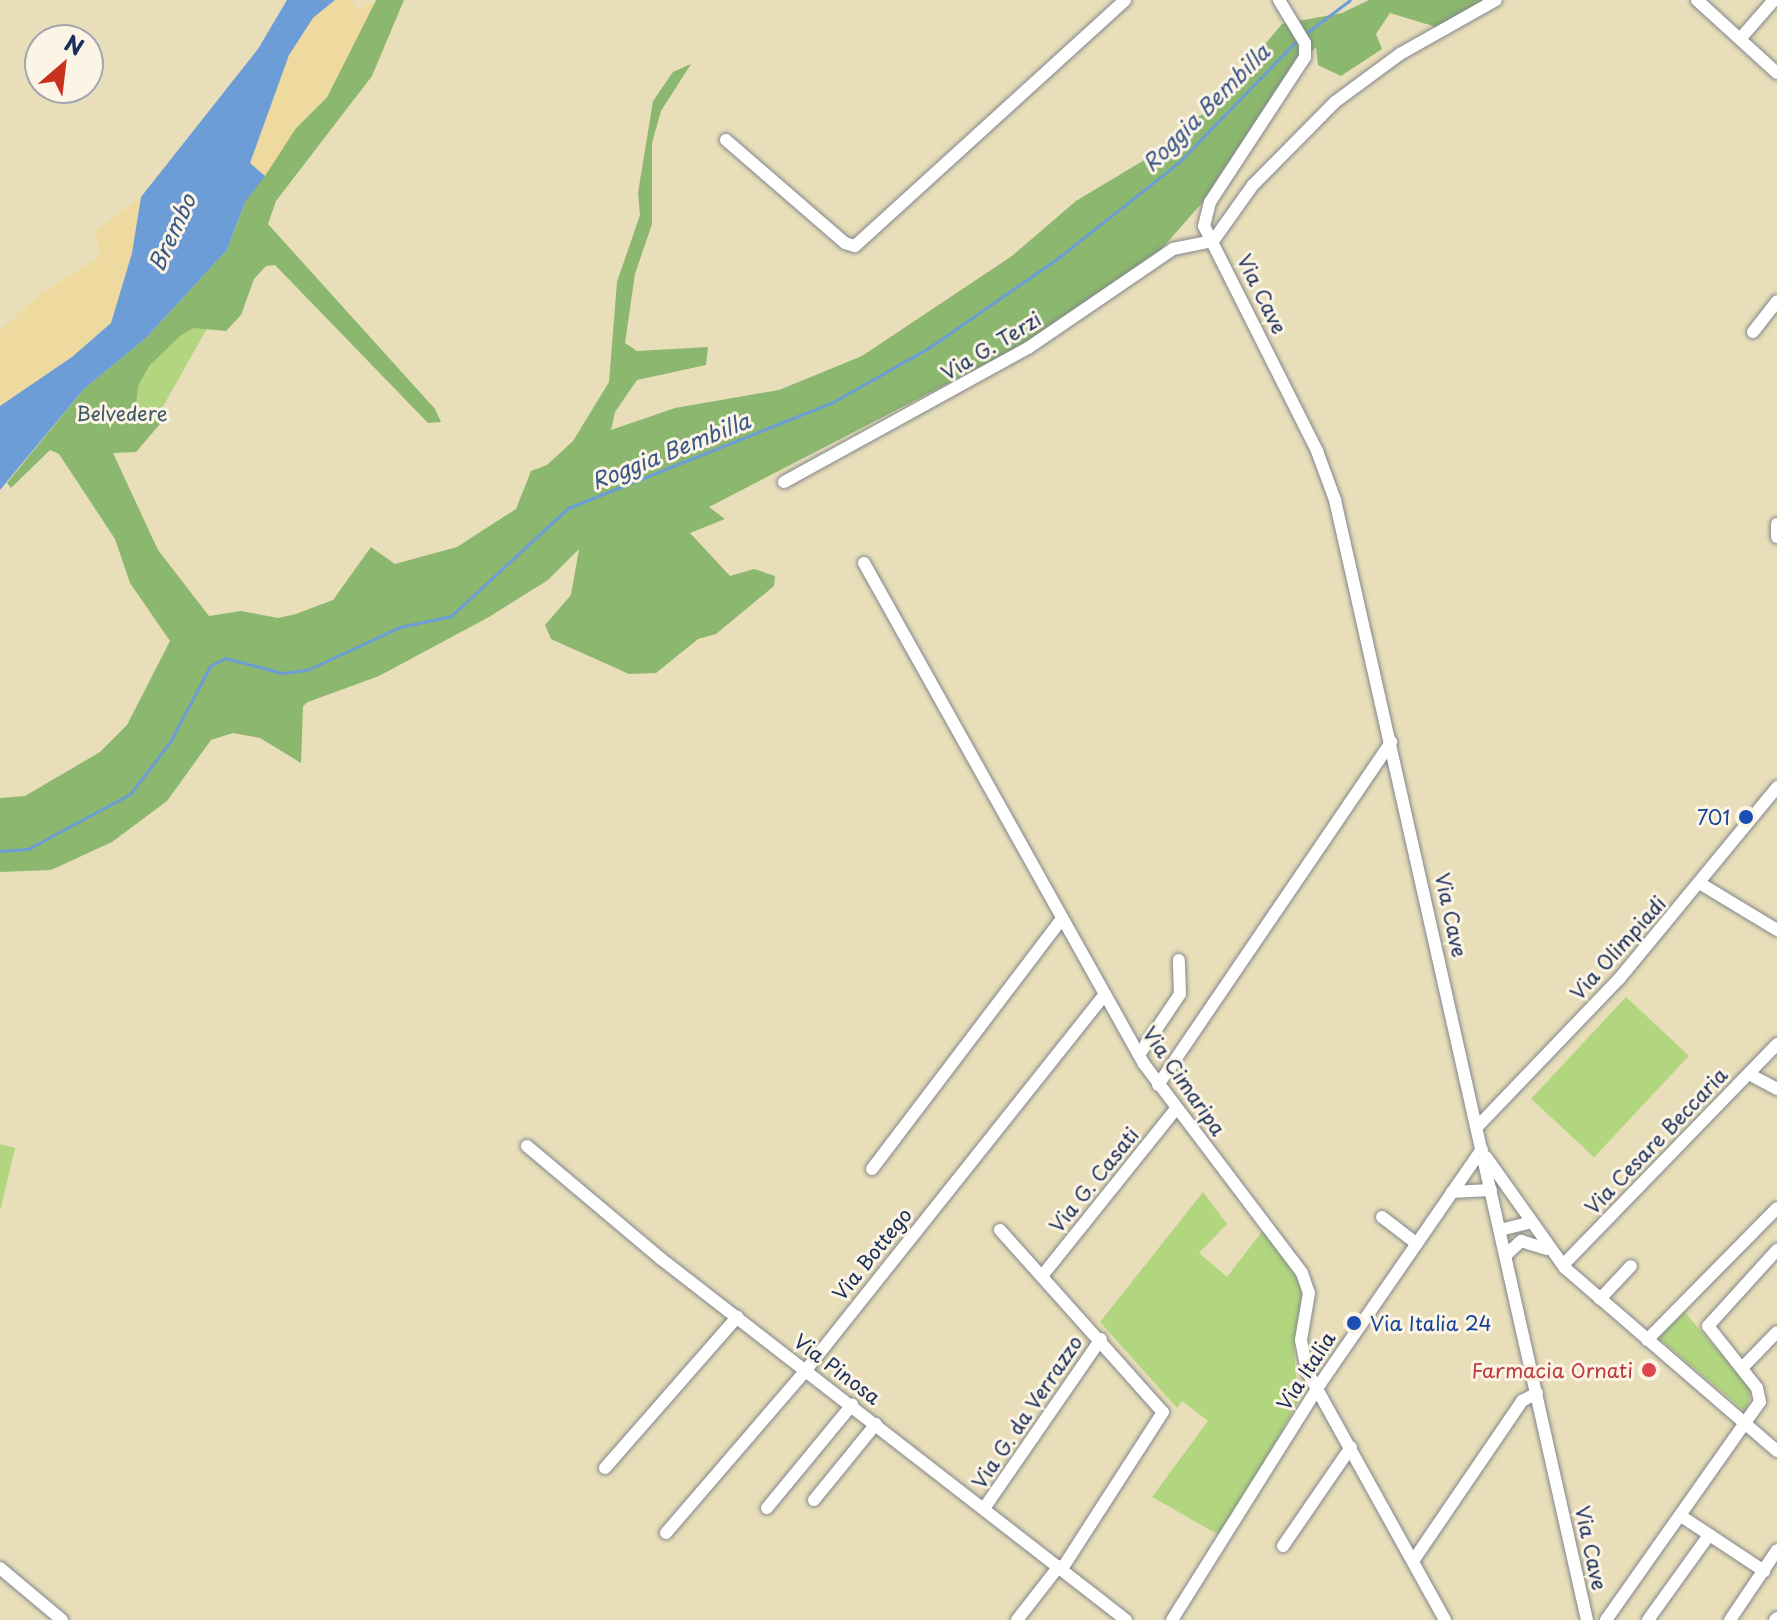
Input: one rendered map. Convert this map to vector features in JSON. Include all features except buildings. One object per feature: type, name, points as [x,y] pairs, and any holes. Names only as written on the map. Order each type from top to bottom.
[{"type":"street","points":[[726,140],[845,243],[855,246],[1125,0]]},
{"type":"street","name":"Via Cave","points":[[1279,0],[1301,37],[1304,59],[1206,209],[1204,226],[1327,474],[1391,742],[1587,1620]]},
{"type":"street","points":[[1213,241],[1258,179],[1335,102],[1400,54],[1496,0]]},
{"type":"street","points":[[1697,0],[1777,73]]},
{"type":"street","points":[[1740,39],[1771,4]]},
{"type":"street","name":"Via G. Terzi","points":[[784,482],[1028,348],[1173,249],[1213,241]]},
{"type":"street","points":[[1753,332],[1777,301]]},
{"type":"street","name":"Via Cimaripa","points":[[864,563],[1139,1055],[1158,1085],[1302,1273],[1309,1300],[1302,1355],[1317,1389],[1445,1620]]},
{"type":"street","points":[[1158,1085],[1391,742]]},
{"type":"street","name":"Via Olimpiadi","points":[[1477,1127],[1701,884],[1777,787]]},
{"type":"street","points":[[1701,884],[1777,930]]},
{"type":"street","points":[[872,1169],[1061,920]]},
{"type":"street","points":[[1139,1055],[1180,994],[1179,960]]},
{"type":"street","name":"Via Bottego","points":[[666,1533],[806,1370],[1104,996]]},
{"type":"street","name":"Via Cesare Beccaria","points":[[1563,1265],[1777,1044]]},
{"type":"street","points":[[1749,1074],[1777,1089]]},
{"type":"street","name":"Via G. Casati","points":[[1042,1276],[1176,1109]]},
{"type":"street","name":"Via Pinosa","points":[[527,1146],[737,1317],[985,1507],[1126,1620]]},
{"type":"street","points":[[1482,1151],[1529,1223],[1563,1265],[1777,1451]]},
{"type":"street","name":"Via Italia","points":[[1172,1620],[1317,1389],[1482,1151]]},
{"type":"street","points":[[1452,1192],[1491,1190]]},
{"type":"street","points":[[1647,1340],[1777,1208]]},
{"type":"street","points":[[1382,1217],[1417,1244]]},
{"type":"street","points":[[1500,1230],[1529,1223]]},
{"type":"street","points":[[1000,1230],[1158,1402],[1163,1416],[1060,1568],[1017,1620]]},
{"type":"street","points":[[1506,1255],[1523,1240],[1549,1250]]},
{"type":"street","points":[[1606,1620],[1761,1398],[1742,1368],[1710,1331],[1709,1323],[1777,1250]]},
{"type":"street","points":[[1600,1299],[1631,1266]]},
{"type":"street","points":[[605,1468],[737,1317]]},
{"type":"street","points":[[1742,1368],[1777,1332]]},
{"type":"street","name":"Via G. da Verrazzo","points":[[985,1507],[1101,1339]]},
{"type":"street","points":[[1413,1561],[1522,1401],[1537,1393]]},
{"type":"street","points":[[767,1508],[852,1405]]},
{"type":"street","points":[[814,1500],[876,1424]]},
{"type":"street","points":[[1283,1546],[1351,1447]]},
{"type":"street","points":[[1681,1516],[1764,1571]]},
{"type":"street","points":[[1648,1620],[1709,1535]]},
{"type":"street","points":[[1730,1620],[1777,1550]]},
{"type":"street","points":[[0,1568],[62,1620]]},
{"type":"green space","points":[[376,0],[404,0],[372,76],[276,201],[268,224],[435,409],[441,422],[428,423],[275,265],[266,266],[254,279],[241,315],[226,331],[193,328],[180,336],[149,366],[138,386],[136,405],[160,424],[136,452],[113,453],[158,550],[209,616],[241,611],[278,618],[296,614],[333,600],[371,547],[395,564],[457,547],[516,509],[531,471],[547,465],[573,441],[609,382],[617,282],[640,215],[638,193],[653,101],[673,72],[691,64],[661,111],[652,143],[652,224],[635,274],[625,343],[637,351],[708,347],[706,365],[637,380],[615,412],[611,430],[675,408],[779,390],[862,356],[1012,256],[1076,201],[1151,156],[1184,124],[1209,111],[1282,24],[1342,13],[1369,0],[1486,0],[1436,27],[1390,13],[1376,34],[1382,49],[1341,76],[1318,65],[1316,47],[1286,76],[1208,196],[1157,254],[1028,342],[709,507],[725,519],[690,533],[730,576],[754,569],[775,576],[774,586],[716,634],[698,639],[656,673],[629,674],[551,639],[545,625],[571,595],[579,549],[548,580],[489,617],[379,676],[308,702],[303,706],[301,763],[260,738],[233,733],[211,740],[167,801],[112,842],[51,870],[0,872],[0,798],[25,796],[100,752],[127,725],[170,641],[130,583],[115,539],[59,454],[50,450],[11,488],[7,483],[84,389],[146,338],[227,250],[245,202],[296,128],[327,97]]},
{"type":"green space","name":"Belvedere","points":[[254,245],[139,449],[49,435]]},
{"type":"green space","points":[[1626,997],[1689,1056],[1594,1157],[1531,1099]]},
{"type":"green space","points":[[0,1144],[15,1148],[0,1211]]},
{"type":"green space","points":[[1203,1192],[1227,1224],[1199,1253],[1227,1277],[1264,1229],[1304,1287],[1294,1349],[1298,1402],[1233,1518],[1217,1534],[1152,1497],[1208,1421],[1182,1401],[1177,1408],[1100,1322]]},
{"type":"green space","points":[[1682,1309],[1751,1389],[1747,1413],[1656,1336]]},
{"type":"sand","points":[[335,0],[351,0],[358,10],[376,0],[327,97],[296,128],[265,176],[250,163],[265,115],[289,55],[313,18]]},
{"type":"sand","points":[[141,197],[132,253],[111,323],[72,357],[0,406],[0,330],[41,294],[100,256],[95,232]]},
{"type":"water","name":"Brembo","points":[[287,0],[335,0],[313,18],[289,55],[250,163],[265,176],[245,202],[227,250],[146,338],[84,389],[0,490],[0,406],[72,357],[111,323],[132,253],[141,197],[258,49]]},
{"type":"waterway","name":"Roggia Bembilla","points":[[1305,34],[1350,0]]},
{"type":"waterway","name":"Roggia Bembilla","points":[[0,851],[28,849],[130,794],[170,742],[210,666],[225,658],[282,673],[307,670],[400,627],[451,616],[568,508],[835,401],[930,347],[1058,258],[1179,162],[1299,38]]},
{"type":"place","name":"701","points":[[1746,817]]},
{"type":"place","name":"Via Italia 24","points":[[1354,1323]]},
{"type":"place","name":"Farmacia Ornati","points":[[1649,1370]]}]
